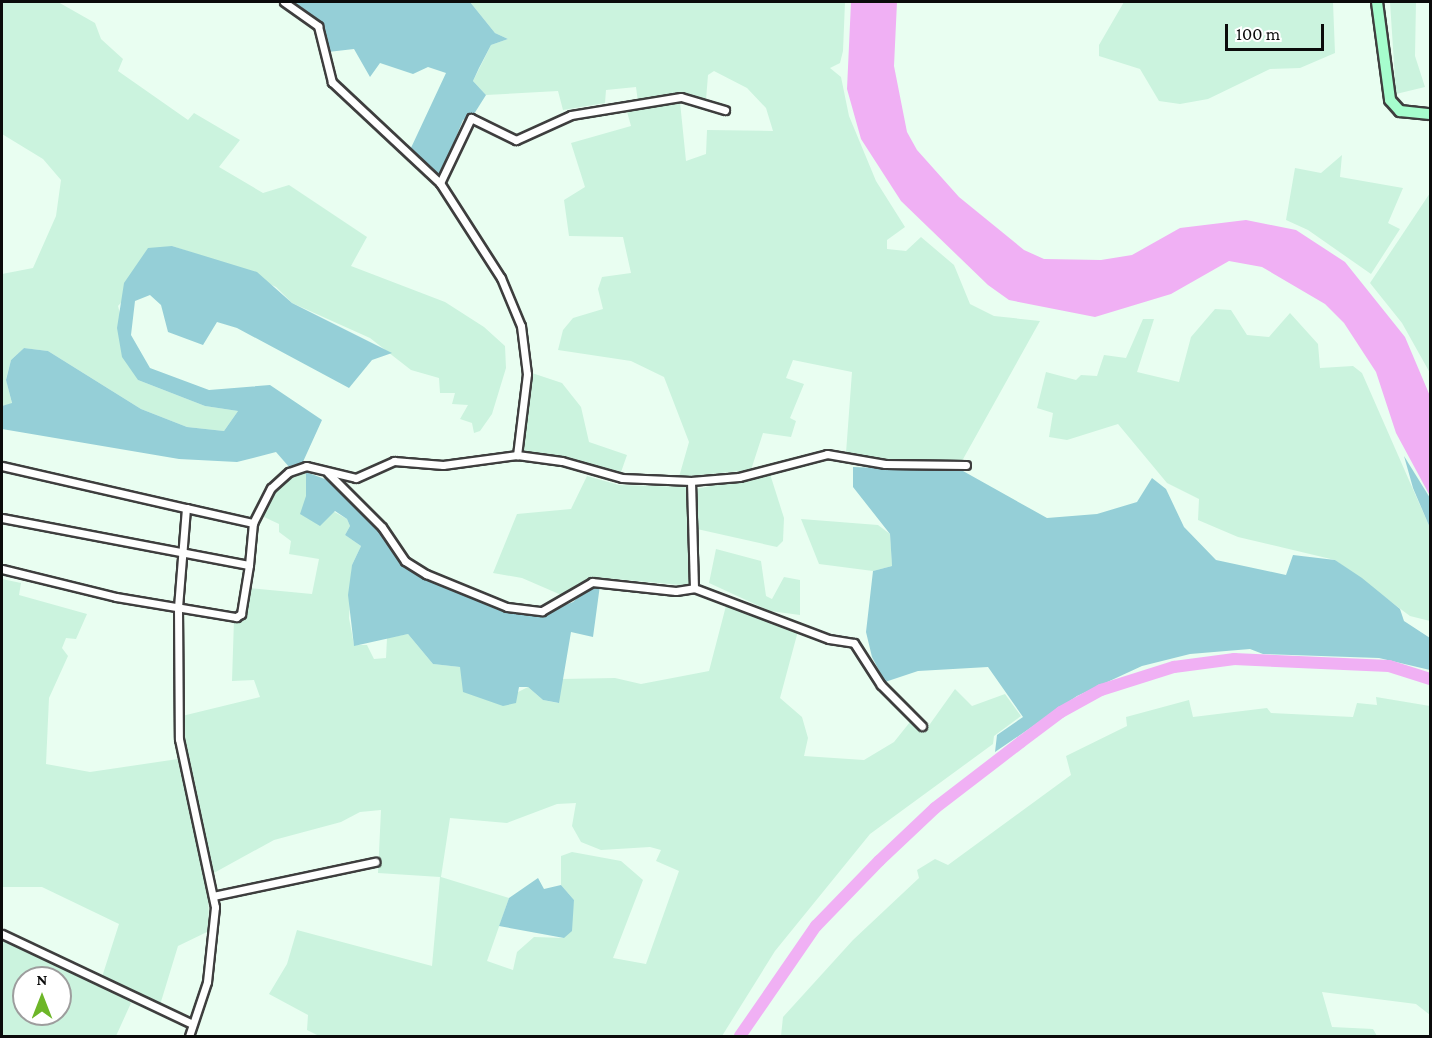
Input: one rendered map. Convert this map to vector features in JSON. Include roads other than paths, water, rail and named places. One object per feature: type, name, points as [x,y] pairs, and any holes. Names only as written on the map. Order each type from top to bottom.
[{"type":"street","points":[[284,2],[318,26],[332,82],[440,183],[501,278],[521,326],[527,399],[517,455]]},
{"type":"street","points":[[1377,2],[1390,100],[1400,111],[1431,114]]},
{"type":"street","points":[[440,183],[471,118],[516,140],[571,115],[681,97],[726,110]]},
{"type":"street","points":[[2,569],[178,608],[239,616],[249,565],[253,523],[271,488],[283,476],[306,466],[356,478],[394,461],[443,465],[517,455],[561,461],[622,478],[691,481],[739,477],[836,454],[885,464],[966,465]]},
{"type":"street","points":[[2,466],[253,523]]},
{"type":"street","points":[[326,471],[382,527],[405,561],[426,574],[507,607],[542,611],[592,582],[676,591],[694,588],[829,639],[854,643],[880,685],[922,726]]},
{"type":"street","points":[[691,481],[694,588]]},
{"type":"street","points":[[186,508],[178,608],[179,740],[213,896],[211,955],[189,1036]]},
{"type":"street","points":[[2,518],[181,554],[249,565]]},
{"type":"street","points":[[213,896],[375,862]]},
{"type":"street","points":[[2,934],[192,1024]]},
{"type":"waterway","points":[[740,1036],[816,926],[879,861],[935,808],[1061,712],[1101,690],[1174,667],[1234,659],[1389,666],[1430,679]]}]
